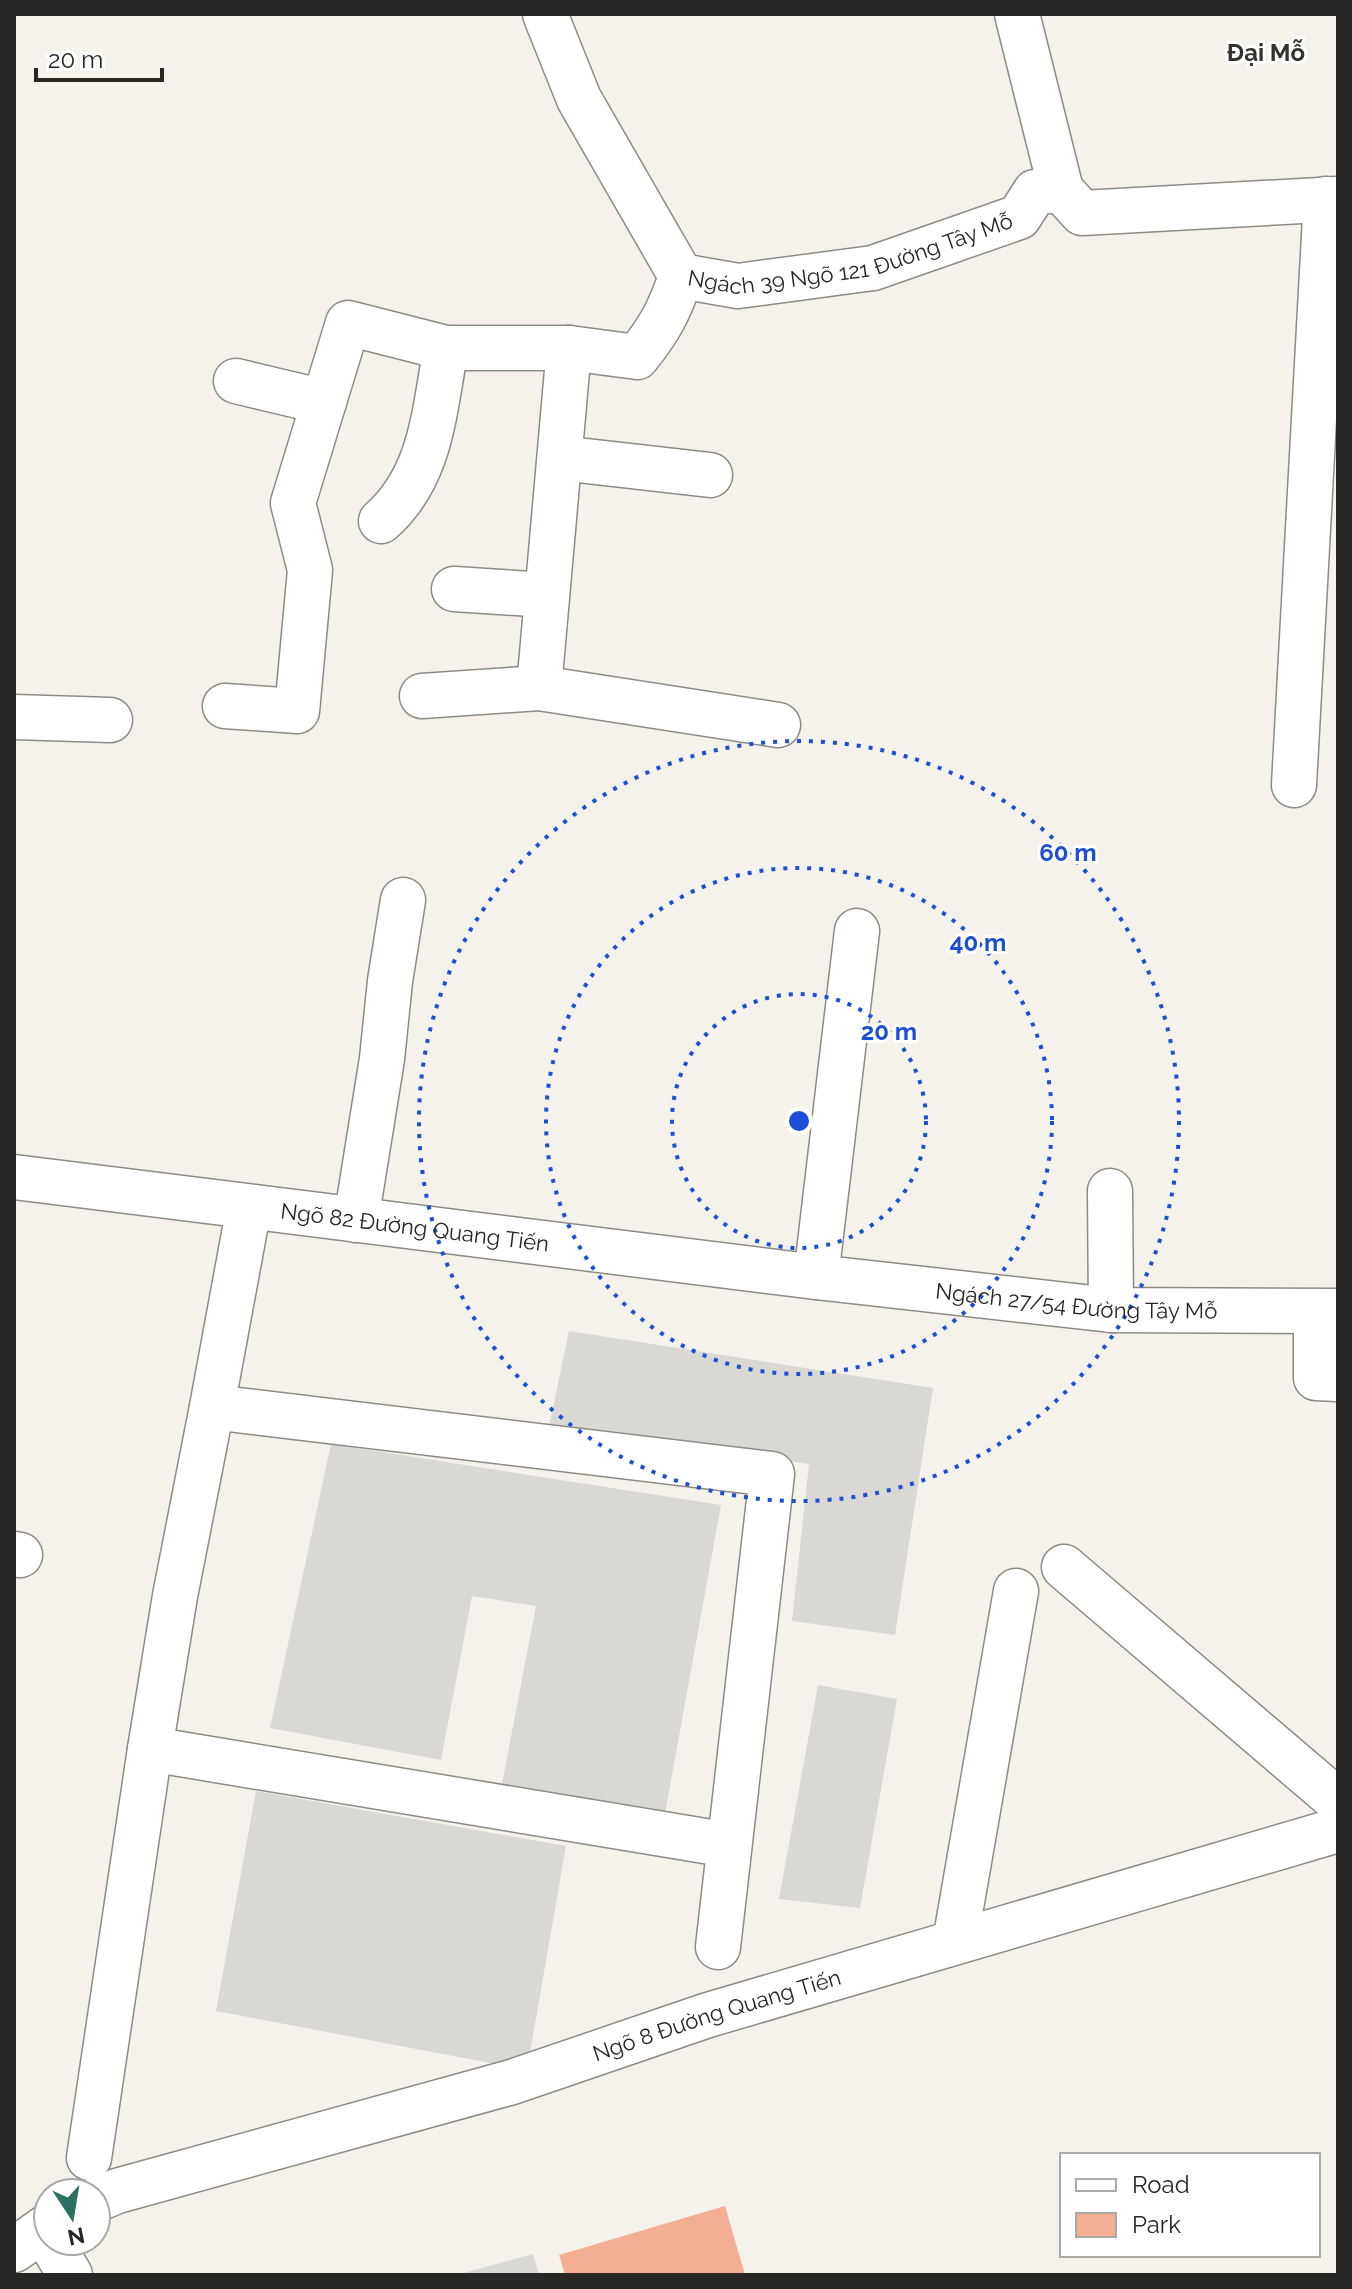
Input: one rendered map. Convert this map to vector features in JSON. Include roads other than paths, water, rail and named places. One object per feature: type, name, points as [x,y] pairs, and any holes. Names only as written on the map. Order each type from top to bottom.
[{"type":"street","name":"Ngách 39 Ngõ 121 Đường Tây Mỗ","points":[[545,14],[579,99],[681,276],[738,286],[873,268],[1019,217],[1035,192],[1061,190]]},
{"type":"street","points":[[1017,14],[1061,190],[1082,213],[1332,199],[1294,785]]},
{"type":"street","points":[[225,706],[297,711],[310,570],[293,503],[348,323],[446,348],[569,348],[637,357],[671,307],[681,276]]},
{"type":"street","points":[[381,521],[397,507],[414,482],[425,454],[446,348]]},
{"type":"street","points":[[539,688],[569,348]]},
{"type":"street","points":[[236,381],[324,402]]},
{"type":"street","points":[[560,458],[710,475]]},
{"type":"street","points":[[454,589],[547,595]]},
{"type":"street","points":[[422,696],[539,688],[778,725]]},
{"type":"street","points":[[14,717],[110,720]]},
{"type":"street","points":[[356,1220],[403,900]]},
{"type":"street","points":[[816,1277],[857,931]]},
{"type":"street","name":"Ngõ 82 Đường Quang Tiến","points":[[14,1177],[816,1277]]},
{"type":"street","points":[[1110,1191],[1111,1310]]},
{"type":"street","points":[[92,2177],[150,1749],[175,1596],[249,1207]]},
{"type":"street","name":"Ngách 27/54 Đường Tây Mỗ","points":[[816,1277],[1111,1310],[1327,1312]]},
{"type":"street","points":[[1327,1312],[1316,1378],[1338,1379]]},
{"type":"street","points":[[212,1407],[772,1474],[718,1947]]},
{"type":"street","points":[[1064,1567],[1338,1801]]},
{"type":"street","points":[[955,1942],[1016,1591]]},
{"type":"street","points":[[150,1749],[729,1845]]},
{"type":"street","name":"Ngõ 8 Đường Quang Tiến","points":[[112,2189],[117,2191],[512,2082],[708,2015],[1338,1830]]},
{"type":"street","points":[[56,2257],[70,2275]]},
{"type":"district","name":"Đại Mỗ","points":[[1266,52]]}]
